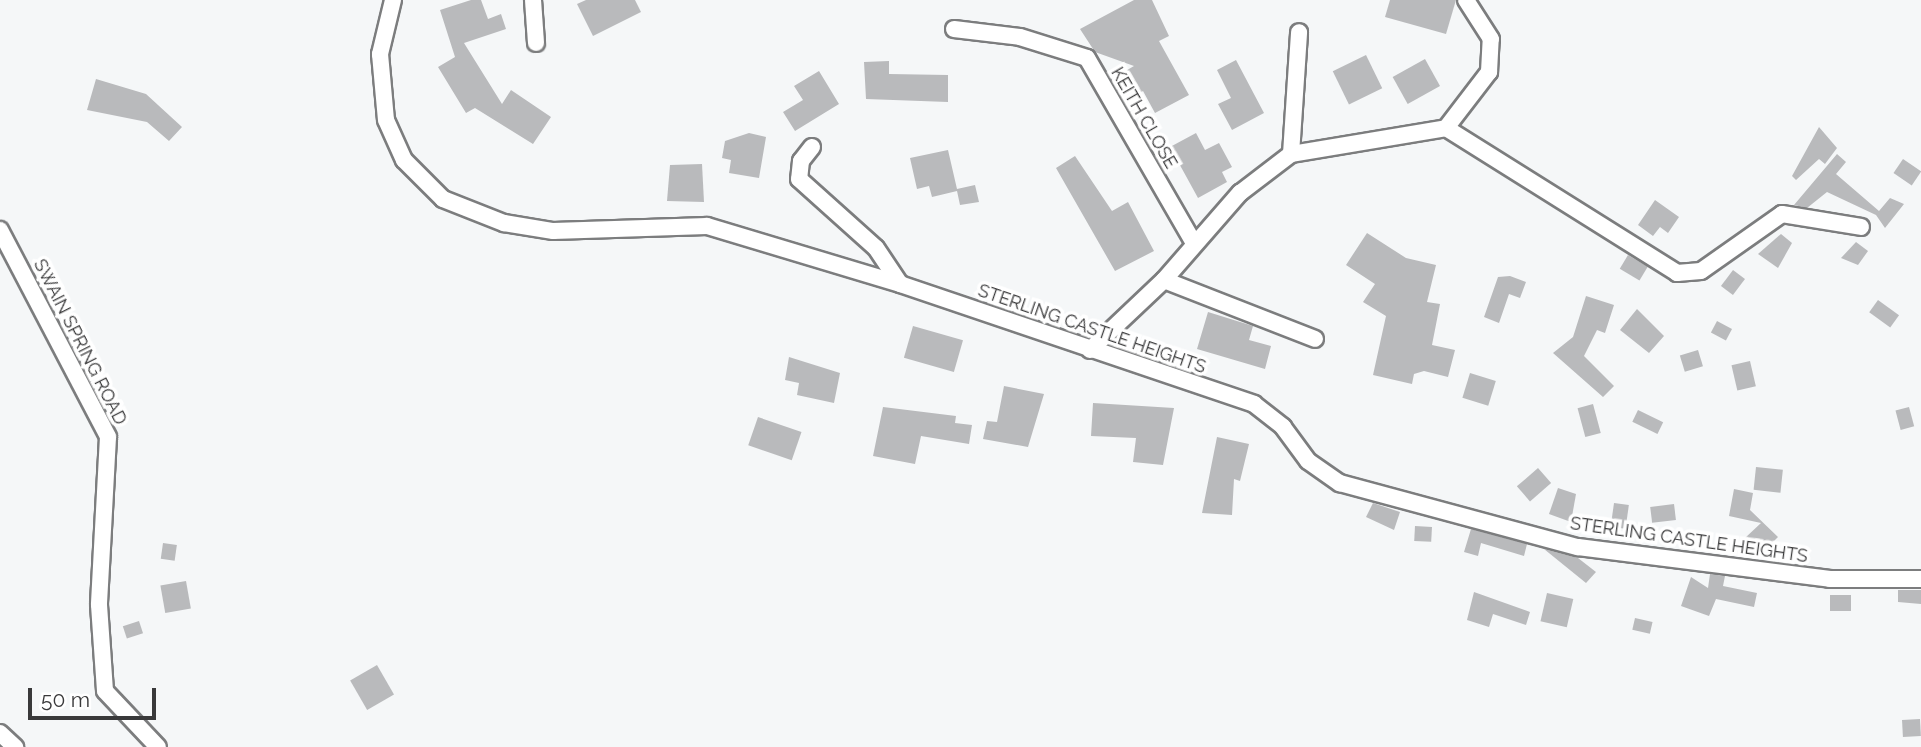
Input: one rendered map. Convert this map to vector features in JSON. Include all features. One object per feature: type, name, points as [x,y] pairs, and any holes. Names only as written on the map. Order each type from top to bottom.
[{"type":"street","name":"STERLING CASTLE HEIGHTS","points":[[393,0],[380,54],[386,120],[404,160],[443,199],[504,223],[553,231],[708,226],[900,284],[1254,404],[1283,427],[1308,461],[1340,483],[1578,547],[1830,579],[1921,579]]},
{"type":"street","points":[[533,0],[536,43]]},
{"type":"street","points":[[1446,128],[1489,72],[1491,39],[1466,0]]},
{"type":"street","name":"KEITH CLOSE","points":[[954,29],[1020,37],[1087,58],[1194,243]]},
{"type":"street","points":[[1292,154],[1299,32]]},
{"type":"street","points":[[1090,350],[1164,281],[1194,243],[1240,193],[1292,154],[1446,128],[1677,273],[1701,271],[1783,214],[1861,227]]},
{"type":"street","points":[[812,147],[801,161],[799,180],[877,248],[900,284]]},
{"type":"street","name":"SWAIN SPRING ROAD","points":[[0,230],[108,437],[99,605],[105,691],[158,747]]},
{"type":"street","points":[[1164,281],[1315,339]]},
{"type":"street","points":[[0,733],[15,747]]},
{"type":"building","points":[[471,0],[481,0],[488,19],[501,14],[506,29],[464,43],[502,104],[511,90],[551,117],[533,144],[475,108],[466,113],[438,67],[455,57],[440,10]]},
{"type":"building","points":[[586,0],[635,0],[641,12],[593,36],[577,4]]},
{"type":"building","points":[[1134,0],[1152,0],[1169,36],[1159,41],[1189,95],[1155,113],[1143,91],[1130,99],[1117,76],[1134,66],[1095,52],[1080,29]]},
{"type":"building","points":[[1390,0],[1456,0],[1446,34],[1385,17]]},
{"type":"building","points":[[1366,55],[1382,88],[1349,104],[1333,71]]},
{"type":"building","points":[[1425,59],[1440,86],[1408,104],[1393,77]]},
{"type":"building","points":[[1236,60],[1264,113],[1232,130],[1218,104],[1231,98],[1217,70]]},
{"type":"building","points":[[889,61],[889,74],[948,75],[948,102],[866,99],[864,62]]},
{"type":"building","points":[[819,71],[839,104],[795,131],[783,112],[803,100],[794,86]]},
{"type":"building","points":[[96,79],[146,94],[182,127],[169,141],[147,122],[87,110]]},
{"type":"building","points":[[1819,127],[1837,148],[1825,164],[1819,159],[1796,180],[1792,176]]},
{"type":"building","points":[[749,133],[766,137],[759,178],[729,173],[731,160],[722,158],[725,141]]},
{"type":"building","points":[[1196,133],[1205,150],[1219,143],[1232,167],[1222,172],[1227,182],[1198,198],[1170,147]]},
{"type":"building","points":[[948,150],[957,189],[975,185],[979,202],[960,205],[957,191],[932,197],[929,186],[917,189],[910,158]]},
{"type":"building","points":[[1837,154],[1846,162],[1836,174],[1879,211],[1890,198],[1904,204],[1885,228],[1876,215],[1827,192],[1807,208],[1794,205]]},
{"type":"building","points":[[1075,156],[1112,211],[1128,202],[1154,251],[1115,271],[1056,168]]},
{"type":"building","points":[[1903,159],[1921,171],[1912,185],[1893,173]]},
{"type":"building","points":[[702,164],[704,202],[667,201],[670,165]]},
{"type":"building","points":[[1655,200],[1679,217],[1668,233],[1660,227],[1653,236],[1638,225]]},
{"type":"building","points":[[1367,233],[1406,258],[1436,265],[1427,302],[1440,304],[1432,345],[1455,350],[1448,377],[1424,371],[1414,374],[1412,384],[1373,375],[1386,316],[1363,302],[1375,284],[1346,265]]},
{"type":"building","points":[[1781,234],[1792,243],[1778,268],[1758,254]]},
{"type":"building","points":[[1856,242],[1868,251],[1858,265],[1841,258]]},
{"type":"building","points":[[1628,255],[1648,267],[1639,281],[1620,269]]},
{"type":"building","points":[[1733,270],[1745,279],[1733,295],[1721,286]]},
{"type":"building","points":[[1510,276],[1526,282],[1520,298],[1509,294],[1499,323],[1484,317],[1498,277]]},
{"type":"building","points":[[1586,296],[1614,305],[1605,333],[1597,330],[1584,356],[1614,386],[1603,397],[1553,353],[1573,337]]},
{"type":"building","points":[[1878,300],[1899,315],[1890,327],[1869,312]]},
{"type":"building","points":[[1637,309],[1664,336],[1649,353],[1620,330]]},
{"type":"building","points":[[1208,312],[1253,326],[1249,340],[1271,346],[1265,369],[1197,349]]},
{"type":"building","points":[[1717,321],[1732,329],[1726,340],[1711,332]]},
{"type":"building","points":[[913,326],[963,340],[954,372],[904,358]]},
{"type":"building","points":[[1698,350],[1703,366],[1685,372],[1680,356]]},
{"type":"building","points":[[789,357],[840,373],[834,403],[797,395],[799,383],[785,380]]},
{"type":"building","points":[[1750,361],[1756,386],[1737,391],[1731,365]]},
{"type":"building","points":[[1470,373],[1496,381],[1488,406],[1462,398]]},
{"type":"building","points":[[1004,386],[1044,394],[1028,447],[983,439],[987,421],[997,422]]},
{"type":"building","points":[[1093,403],[1174,408],[1163,465],[1133,462],[1136,438],[1091,436]]},
{"type":"building","points":[[1593,404],[1601,433],[1585,437],[1578,408]]},
{"type":"building","points":[[883,407],[956,416],[955,423],[972,425],[969,444],[921,436],[915,464],[873,456]]},
{"type":"building","points":[[1909,407],[1914,426],[1901,430],[1895,411]]},
{"type":"building","points":[[1638,410],[1663,422],[1657,434],[1632,422]]},
{"type":"building","points":[[758,417],[801,432],[792,460],[748,445]]},
{"type":"building","points":[[1217,437],[1249,444],[1240,481],[1234,479],[1232,515],[1202,513]]},
{"type":"building","points":[[1756,467],[1783,470],[1780,493],[1754,490]]},
{"type":"building","points":[[1538,468],[1551,483],[1530,501],[1517,486]]},
{"type":"building","points":[[1558,488],[1576,494],[1571,522],[1549,514]]},
{"type":"building","points":[[1734,489],[1753,493],[1750,510],[1778,537],[1761,554],[1745,538],[1761,523],[1729,516]]},
{"type":"building","points":[[1373,503],[1400,512],[1394,530],[1366,517]]},
{"type":"building","points":[[1614,503],[1629,505],[1626,529],[1611,527]]},
{"type":"building","points":[[1674,504],[1676,520],[1652,523],[1650,507]]},
{"type":"building","points":[[1415,526],[1432,527],[1431,542],[1414,541]]},
{"type":"building","points":[[1471,529],[1527,544],[1524,556],[1481,543],[1478,556],[1464,552]]},
{"type":"building","points":[[163,543],[177,545],[175,561],[161,559]]},
{"type":"building","points":[[1544,549],[1578,558],[1596,572],[1586,583]]},
{"type":"building","points":[[1710,574],[1725,576],[1723,586],[1757,593],[1754,607],[1716,599],[1709,616],[1681,606],[1691,577],[1708,588]]},
{"type":"building","points":[[186,581],[191,609],[165,613],[160,586]]},
{"type":"building","points":[[1898,590],[1921,590],[1921,604],[1898,602]]},
{"type":"building","points":[[1474,592],[1530,612],[1526,625],[1493,614],[1489,627],[1467,620]]},
{"type":"building","points":[[1547,593],[1573,599],[1567,627],[1540,621]]},
{"type":"building","points":[[1830,595],[1851,595],[1851,611],[1830,611]]},
{"type":"building","points":[[1635,618],[1653,622],[1650,634],[1632,630]]},
{"type":"building","points":[[139,621],[143,633],[127,639],[123,626]]},
{"type":"building","points":[[377,665],[394,694],[367,710],[350,680]]},
{"type":"building","points":[[1920,719],[1921,736],[1903,737],[1902,720]]}]
